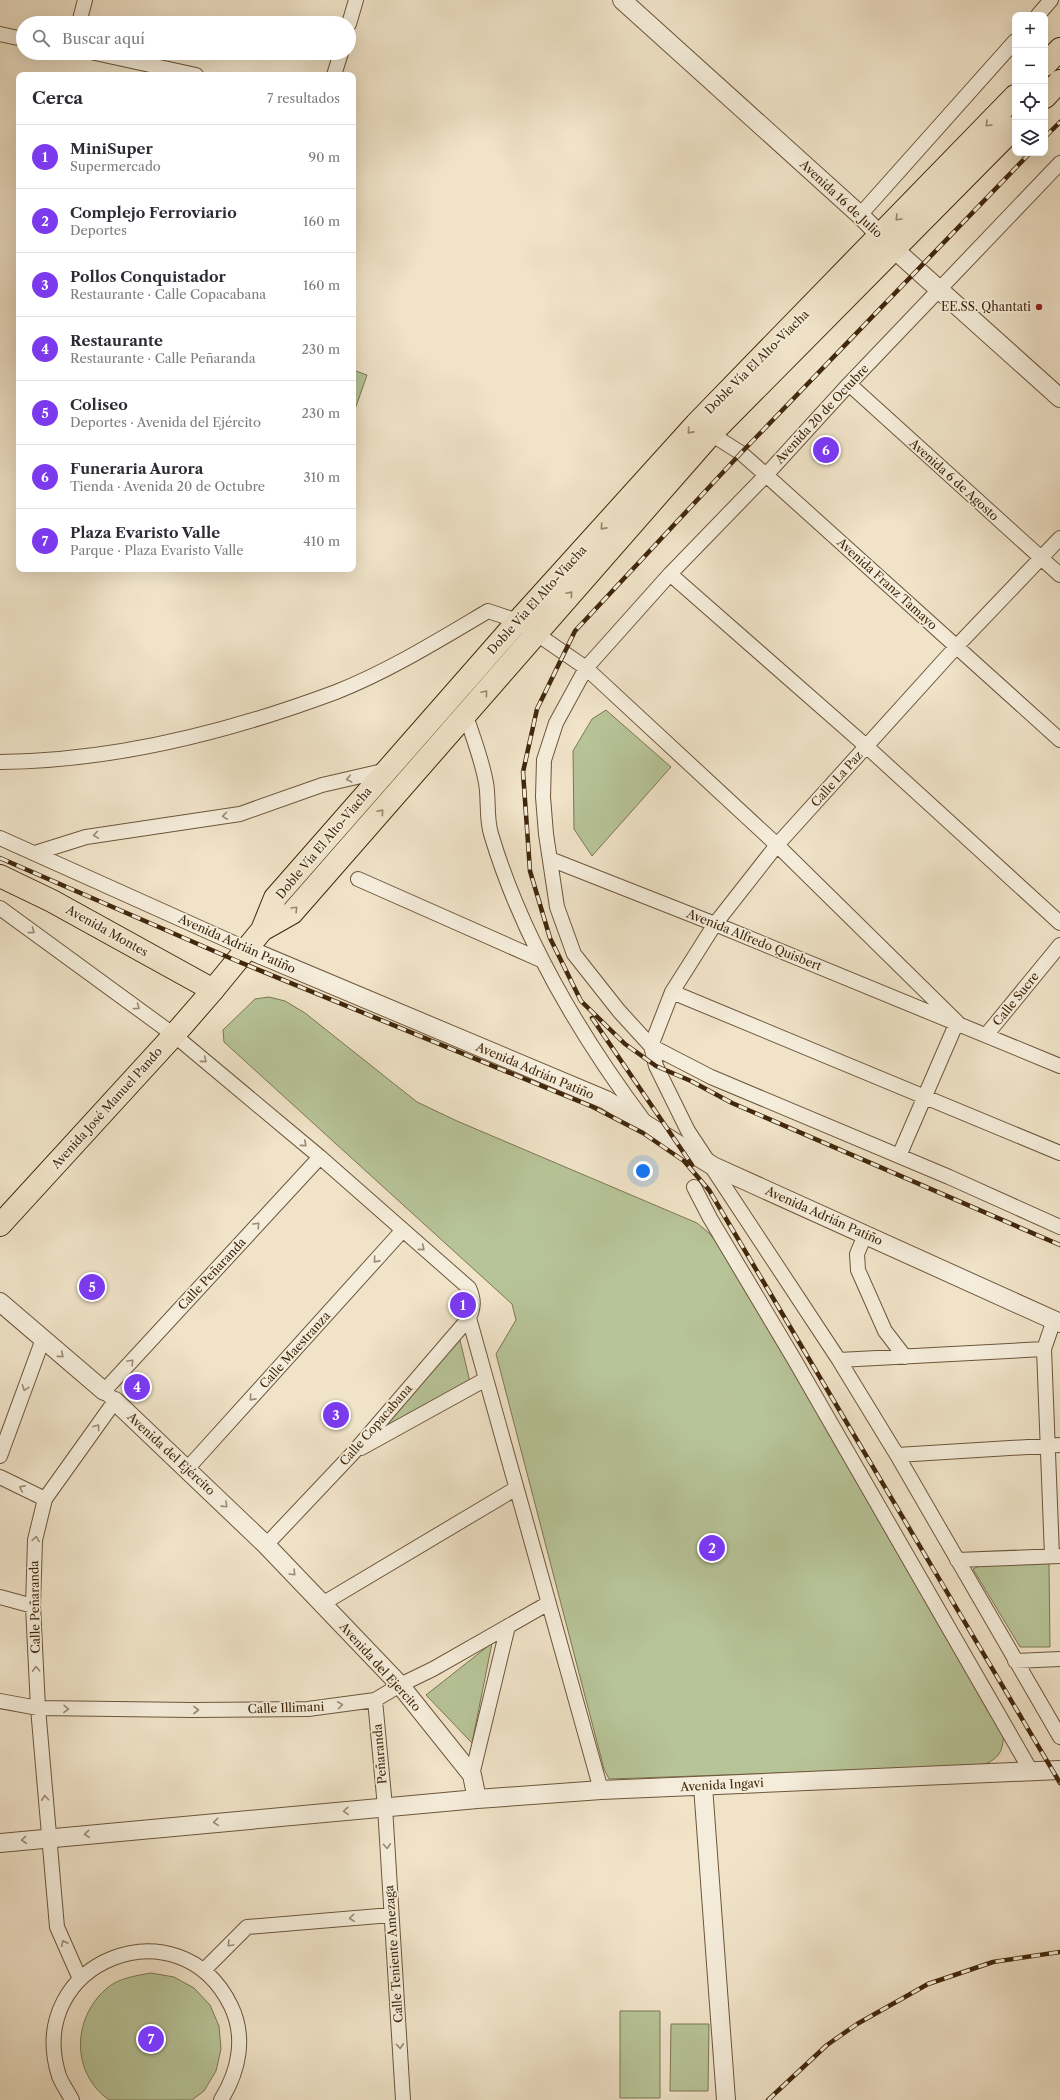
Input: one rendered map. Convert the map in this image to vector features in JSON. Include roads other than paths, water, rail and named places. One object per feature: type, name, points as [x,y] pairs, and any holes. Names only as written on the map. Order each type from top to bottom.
[{"type":"main road","points":[[1048,61],[1060,49]]},
{"type":"main road","points":[[1048,94],[1060,81]]},
{"type":"main road","name":"Doble Vía El Alto-Viacha","points":[[262,930],[275,898],[387,770],[527,627],[711,434],[887,242],[1012,99]]},
{"type":"main road","name":"Doble Vía El Alto-Viacha","points":[[262,930],[292,913],[466,716],[527,627],[696,424],[887,242],[1012,130]]},
{"type":"main road","name":"Avenida Montes","points":[[0,876],[52,901],[213,990]]},
{"type":"main road","name":"Avenida José Manuel Pando","points":[[0,1225],[174,1035],[262,930]]},
{"type":"street","points":[[81,16],[85,0]]},
{"type":"street","points":[[351,16],[356,0]]},
{"type":"street","name":"Avenida 16 de Julio","points":[[622,0],[1060,398]]},
{"type":"street","points":[[1041,12],[1051,0]]},
{"type":"street","points":[[0,34],[16,37]]},
{"type":"street","points":[[860,215],[1012,44]]},
{"type":"street","points":[[127,60],[182,72]]},
{"type":"street","points":[[335,72],[339,60]]},
{"type":"street","name":"Avenida 20 de Octubre","points":[[651,1046],[619,1011],[574,954],[558,907],[550,859],[543,797],[544,760],[556,723],[586,668],[670,574],[766,475],[849,384],[1060,163]]},
{"type":"street","name":"Avenida 6 de Agosto","points":[[849,384],[1060,575]]},
{"type":"street","name":"Avenida Franz Tamayo","points":[[711,434],[740,453],[766,475],[1060,740]]},
{"type":"street","name":"Calle La Paz","points":[[651,1046],[672,992],[715,924],[777,845],[956,647],[1042,559],[1060,538]]},
{"type":"street","points":[[670,574],[866,746],[1060,923]]},
{"type":"street","points":[[0,762],[44,762],[145,747],[227,727],[336,692],[406,659],[488,611],[527,627],[586,668],[777,845],[957,1022],[899,1156]]},
{"type":"street","points":[[466,716],[486,782],[492,838],[529,935],[541,960],[609,1074],[650,1128]]},
{"type":"street","points":[[35,853],[86,837],[240,814],[322,785],[387,770]]},
{"type":"street","name":"Avenida Adrián Patiño","points":[[0,838],[247,949],[606,1100],[713,1166],[1057,1322]]},
{"type":"street","name":"Avenida Alfredo Quisbert","points":[[550,859],[987,1034],[1060,1066]]},
{"type":"street","points":[[358,879],[541,960]]},
{"type":"street","points":[[0,908],[174,1035],[320,1157],[402,1231]]},
{"type":"street","name":"Calle Sucre","points":[[987,1034],[1060,945]]},
{"type":"street","points":[[672,992],[1060,1153]]},
{"type":"street","points":[[651,1046],[711,1077],[899,1156],[1060,1227]]},
{"type":"street","points":[[651,1046],[656,1066],[688,1131],[713,1166],[839,1360],[897,1455],[1060,1737]]},
{"type":"street","name":"Calle Peñaranda","points":[[80,1979],[57,1927],[38,1708],[33,1606],[35,1540],[45,1499],[110,1396],[320,1157]]},
{"type":"street","points":[[694,1187],[710,1218],[794,1359],[1030,1771]]},
{"type":"street","name":"Calle Copacabana","points":[[266,1545],[353,1452],[469,1318],[474,1299],[468,1288],[402,1231]]},
{"type":"street","name":"Calle Maestranza","points":[[187,1469],[402,1231]]},
{"type":"street","points":[[865,1235],[857,1254],[858,1270],[885,1331],[905,1357]]},
{"type":"street","name":"Avenida del Ejército","points":[[0,1302],[110,1396],[266,1545]]},
{"type":"street","points":[[469,1318],[547,1604],[601,1790]]},
{"type":"street","points":[[957,1560],[1056,1556],[1054,1445],[1044,1350],[1057,1322]]},
{"type":"street","points":[[0,1456],[43,1339]]},
{"type":"street","points":[[839,1360],[1044,1350]]},
{"type":"street","points":[[353,1452],[486,1379]]},
{"type":"street","points":[[897,1455],[1054,1445]]},
{"type":"street","points":[[0,1477],[45,1499]]},
{"type":"street","points":[[322,1604],[515,1489]]},
{"type":"street","name":"Avenida del Ejercito","points":[[266,1545],[400,1685],[472,1775],[477,1799]]},
{"type":"street","points":[[0,1597],[33,1606]]},
{"type":"street","name":"Calle Illimani","points":[[0,1702],[38,1708],[308,1709],[375,1700],[547,1604]]},
{"type":"street","points":[[472,1775],[508,1626]]},
{"type":"street","points":[[1015,1661],[1060,1659]]},
{"type":"street","name":"Peñaranda","points":[[375,1700],[384,1807]]},
{"type":"street","name":"Avenida Ingavi","points":[[0,1843],[48,1837],[384,1807],[601,1790],[1060,1770]]},
{"type":"street","points":[[703,1786],[726,2100]]},
{"type":"street","name":"Calle Teniente Amezaga","points":[[384,1807],[403,2100]]},
{"type":"street","points":[[204,1970],[247,1927],[391,1915]]},
{"type":"street","points":[[72,2100],[60,2077],[54,2051],[55,2025],[64,2000],[80,1979],[101,1962],[127,1953],[154,1951],[180,1957],[204,1970],[224,1991],[236,2017],[240,2046],[235,2074],[221,2100]]},
{"type":"railway","points":[[1048,134],[1060,122]]},
{"type":"railway","points":[[1027,156],[741,453],[575,631],[537,709],[523,772],[530,871],[550,938],[581,1001],[625,1044],[656,1066],[691,1081],[732,1103],[1060,1245]]},
{"type":"railway","points":[[0,858],[237,961],[593,1107],[643,1133],[684,1161],[709,1190],[1060,1783]]},
{"type":"railway","points":[[592,1018],[692,1165]]},
{"type":"railway","points":[[768,2100],[827,2045],[857,2024],[928,1984],[993,1962],[1060,1952]]},
{"type":"place","name":"EE.SS. Qhantati","points":[[1039,307]]},
{"type":"place","name":"Funeraria Aurora","points":[[826,450]]},
{"type":"place","name":"Coliseo","points":[[92,1287]]},
{"type":"place","name":"MiniSuper","points":[[463,1305]]},
{"type":"place","name":"Restaurante","points":[[137,1387]]},
{"type":"place","name":"Pollos Conquistador","points":[[336,1415]]},
{"type":"place","name":"Complejo Ferroviario","points":[[712,1548]]},
{"type":"place","name":"Plaza Evaristo Valle","points":[[151,2039]]}]
